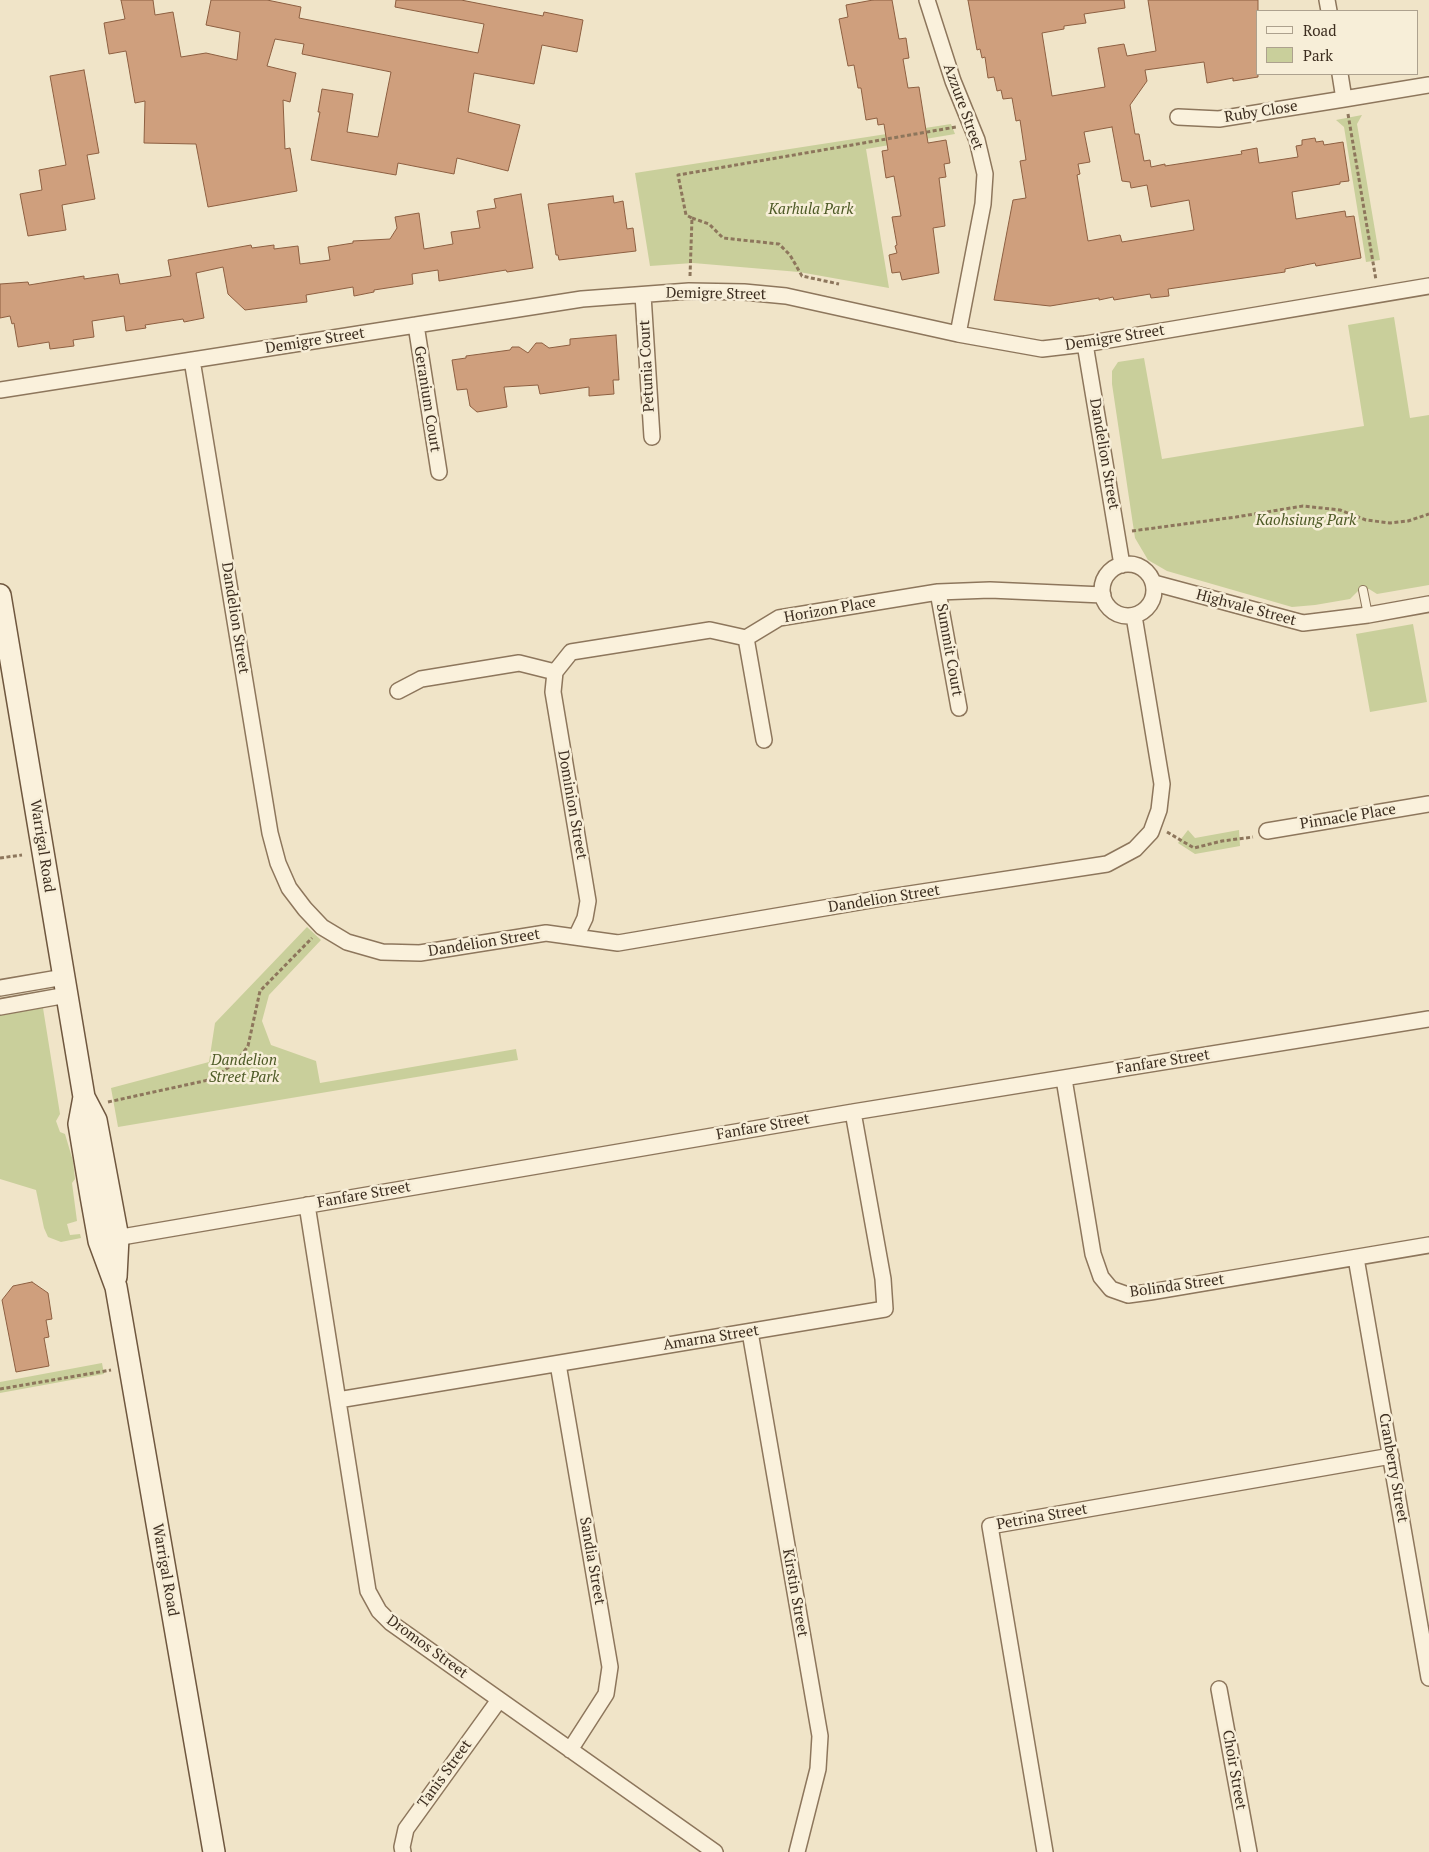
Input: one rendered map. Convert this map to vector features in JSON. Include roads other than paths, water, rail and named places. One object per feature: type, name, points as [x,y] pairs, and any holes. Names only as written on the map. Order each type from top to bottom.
[{"type":"main road","name":"Warrigal Road","points":[[0,595],[84,1097],[96,1120],[108,1240],[214,1852]]},
{"type":"street","name":"Azzure Street","points":[[927,0],[953,81],[977,140],[985,174],[983,204],[958,334]]},
{"type":"street","points":[[1340,75],[1344,99]]},
{"type":"street","name":"Ruby Close","points":[[1178,117],[1219,119],[1429,85]]},
{"type":"street","name":"Demigre Street","points":[[0,390],[582,300],[690,291],[744,292],[786,296],[958,334],[1042,349],[1086,344],[1429,286]]},
{"type":"street","name":"Petunia Court","points":[[643,295],[652,437]]},
{"type":"street","name":"Geranium Court","points":[[416,325],[439,472]]},
{"type":"street","name":"Dandelion Street","points":[[1086,344],[1122,565]]},
{"type":"street","name":"Dandelion Street","points":[[192,360],[270,833],[278,863],[289,888],[322,927],[347,942],[382,952],[420,953],[546,933],[618,943],[883,898],[1107,864],[1135,849],[1155,825],[1162,784],[1134,616]]},
{"type":"street","points":[[1122,565],[1138,566],[1145,570],[1154,583],[1154,598],[1151,603],[1145,610],[1134,616],[1113,612],[1104,601],[1102,594],[1103,582],[1108,574],[1114,568],[1122,565]]},
{"type":"street","name":"Highvale Street","points":[[1154,583],[1302,623],[1368,615],[1429,604]]},
{"type":"street","name":"Horizon Place","points":[[746,638],[779,618],[938,592],[990,590],[1102,594]]},
{"type":"street","name":"Summit Court","points":[[938,592],[959,708]]},
{"type":"street","points":[[398,691],[421,679],[519,663],[555,672],[571,652],[710,630],[746,638],[764,740]]},
{"type":"street","name":"Dominion Street","points":[[555,672],[553,692],[588,901],[585,918],[576,937]]},
{"type":"street","name":"Pinnacle Place","points":[[1267,831],[1429,804]]},
{"type":"street","points":[[0,988],[65,986]]},
{"type":"street","points":[[0,1007],[65,986]]},
{"type":"street","name":"Fanfare Street","points":[[108,1240],[853,1112],[1429,1019]]},
{"type":"street","name":"Bolinda Street","points":[[1064,1078],[1092,1254],[1101,1278],[1111,1289],[1128,1295],[1150,1292],[1429,1245]]},
{"type":"street","name":"Amarna Street","points":[[338,1400],[885,1310],[883,1279],[853,1112]]},
{"type":"street","name":"Dromos Street","points":[[307,1205],[368,1590],[379,1611],[391,1623],[715,1852]]},
{"type":"street","name":"Cranberry Street","points":[[1356,1258],[1429,1678]]},
{"type":"street","name":"Kirstin Street","points":[[750,1332],[820,1736],[818,1769],[797,1852]]},
{"type":"street","name":"Sandia Street","points":[[558,1364],[610,1667],[606,1694],[570,1750]]},
{"type":"street","name":"Petrina Street","points":[[1043,1852],[990,1526],[1391,1456]]},
{"type":"street","name":"Choir Street","points":[[1219,1689],[1249,1852]]},
{"type":"street","name":"Tanis Street","points":[[403,1852],[402,1847],[406,1829],[499,1700]]},
{"type":"lane","points":[[1364,590],[1368,615]]},
{"type":"park label","name":"Karhula Park","points":[[811,210]]},
{"type":"park label","name":"Kaohsiung Park","points":[[1306,521]]},
{"type":"park label","name":"Dandelion Street Park","points":[[244,1070]]}]
